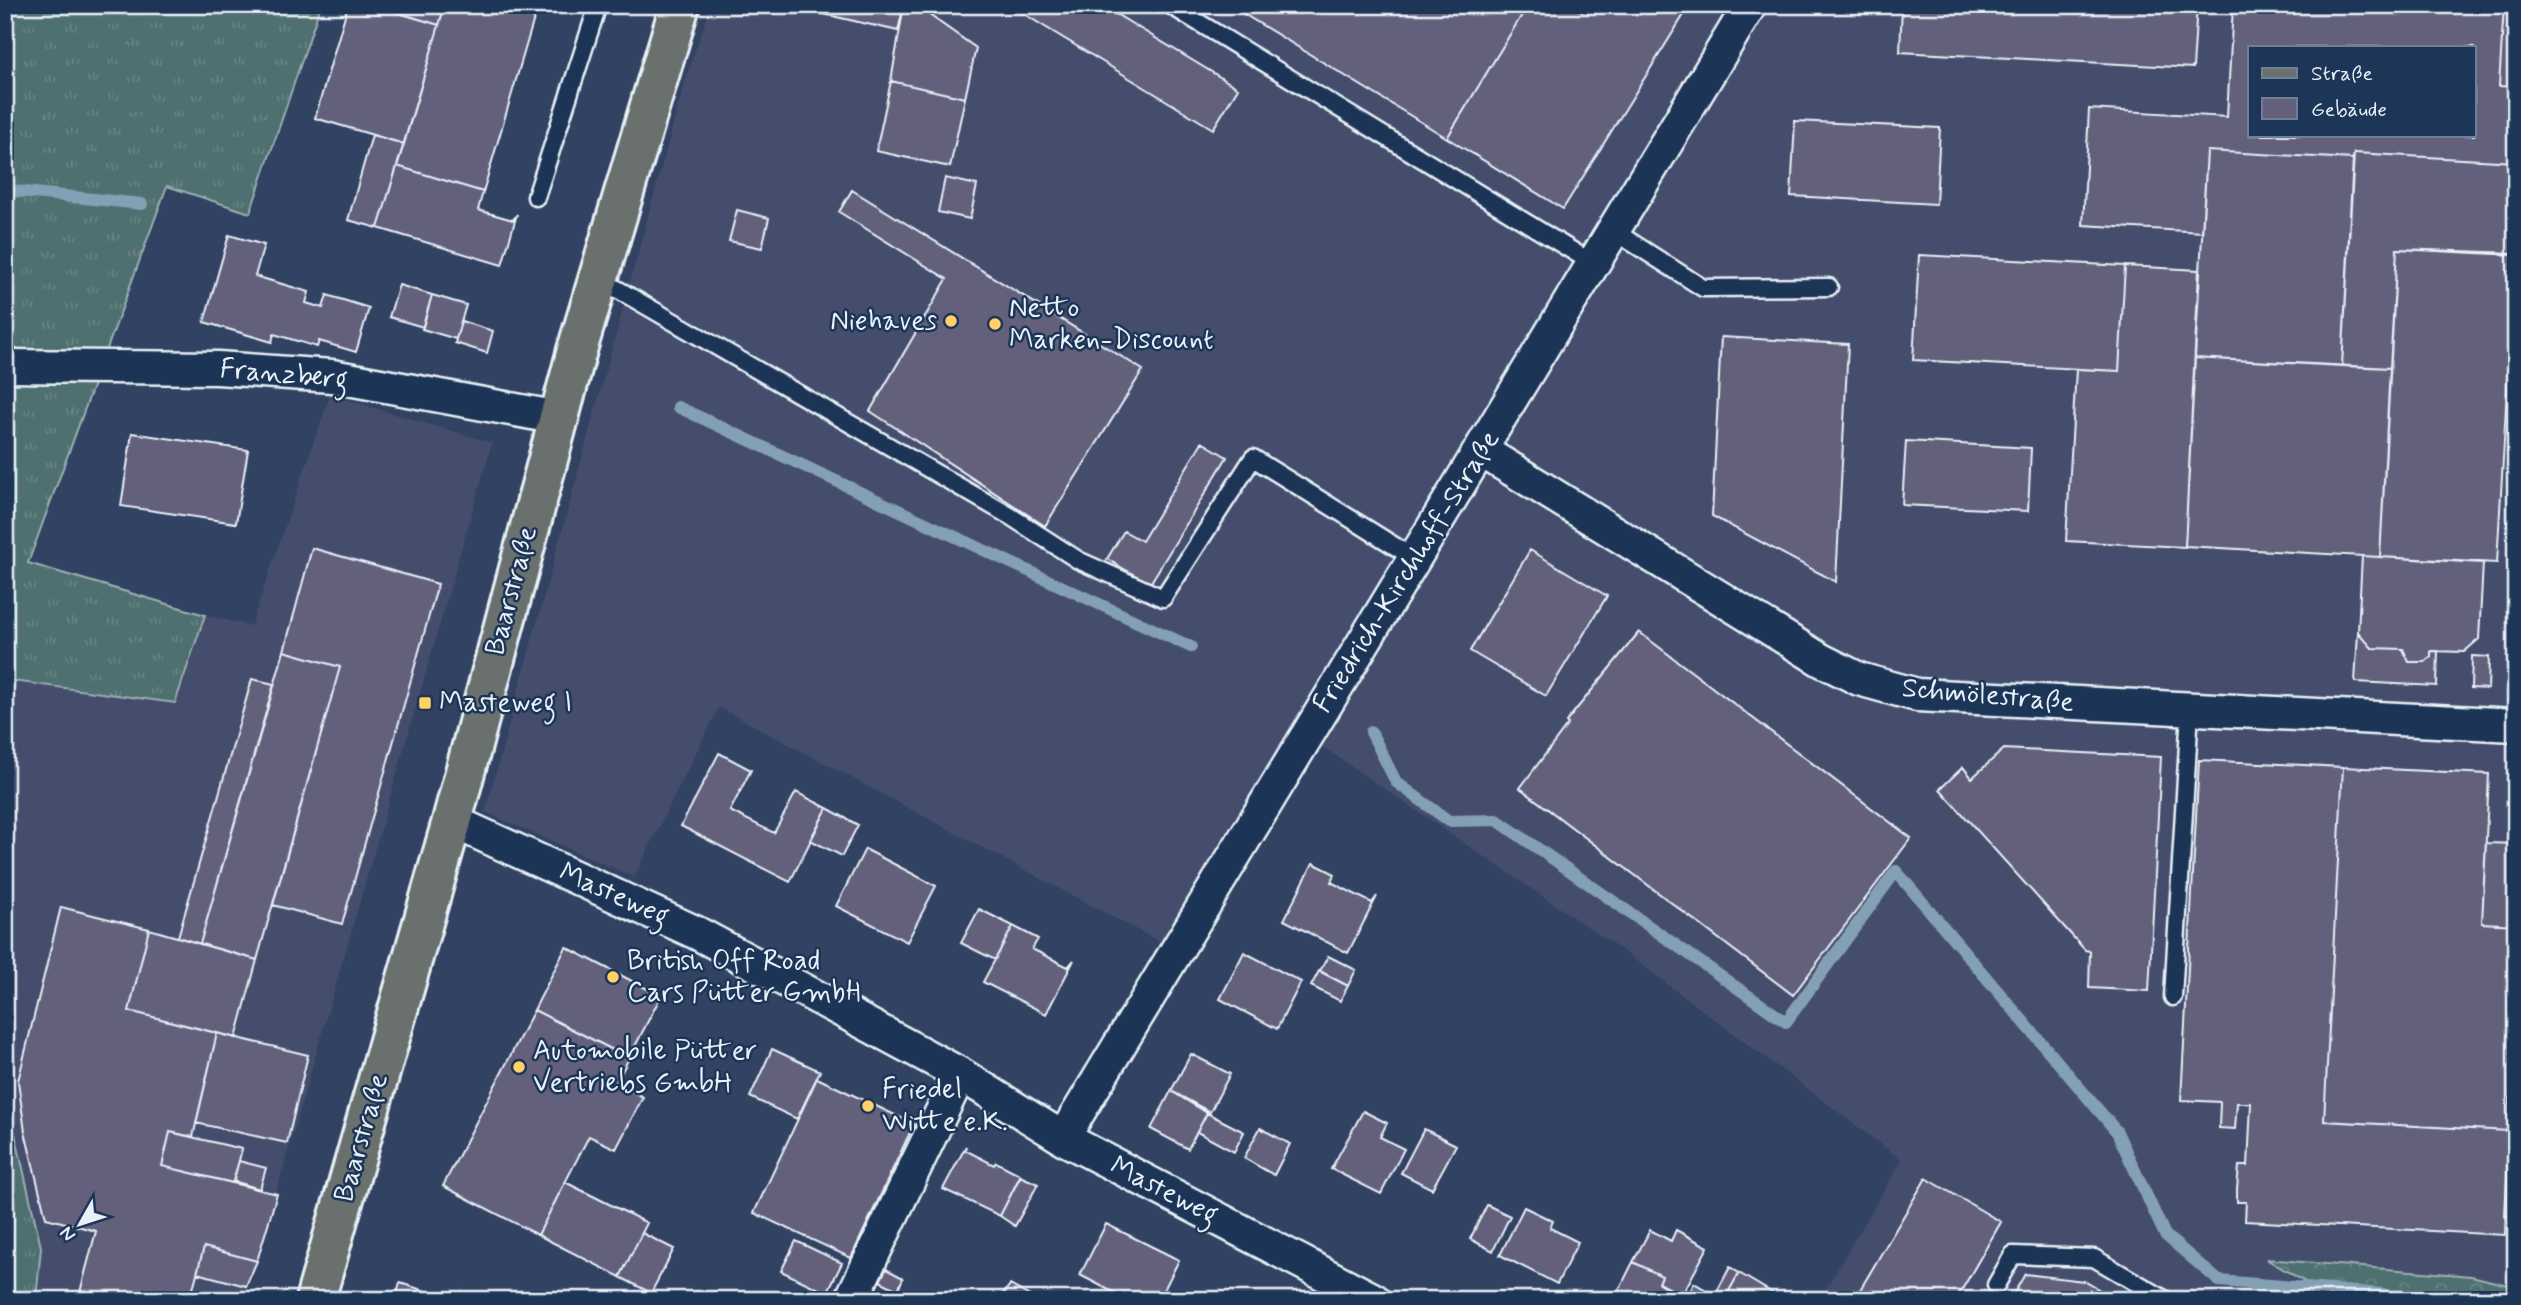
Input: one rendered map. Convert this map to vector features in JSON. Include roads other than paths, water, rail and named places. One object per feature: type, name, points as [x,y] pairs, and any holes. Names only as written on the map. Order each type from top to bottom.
[{"type":"main road","name":"Baarstraße","points":[[315,1300],[452,821],[597,277],[680,5]]},
{"type":"street","name":"Friedrich-Kirchhoff-Straße","points":[[1063,1138],[1750,5]]},
{"type":"street","name":"Franzberg","points":[[5,366],[218,368],[332,376],[559,418]]},
{"type":"street","name":"Schmölestraße","points":[[1482,451],[1822,660],[1859,679],[1917,695],[2516,725]]},
{"type":"street","name":"Masteweg","points":[[452,821],[697,933],[960,1074],[1063,1138],[1374,1300]]},
{"type":"street","points":[[851,1300],[960,1074]]},
{"type":"lane","points":[[536,197],[598,5]]},
{"type":"lane","points":[[1170,5],[1594,264]]},
{"type":"lane","points":[[1615,231],[1703,288],[1829,287]]},
{"type":"lane","points":[[597,277],[1010,516],[1078,560],[1163,598],[1253,458],[1414,558]]},
{"type":"lane","points":[[2173,997],[2190,710]]},
{"type":"lane","points":[[1996,1285],[2012,1255],[2094,1258],[2166,1300]]},
{"type":"waterway","points":[[5,190],[142,204]]},
{"type":"waterway","points":[[678,407],[1191,647]]},
{"type":"waterway","points":[[1371,732],[1396,782],[1449,821],[1497,820],[1786,1022],[1896,871],[2117,1132],[2165,1235],[2219,1281],[2383,1294],[2388,1300]]},
{"type":"waterway","points":[[5,1195],[9,1209],[7,1300]]},
{"type":"place","name":"Niehaves","points":[[951,321]]},
{"type":"place","name":"Netto Marken-Discount","points":[[995,324]]},
{"type":"place","name":"Masteweg I","points":[[425,703]]},
{"type":"place","name":"British Off Road Cars Pütter GmbH","points":[[613,977]]},
{"type":"place","name":"Automobile Pütter Vertriebs GmbH","points":[[519,1067]]},
{"type":"place","name":"Friedel Witte e.K.","points":[[868,1106]]}]
